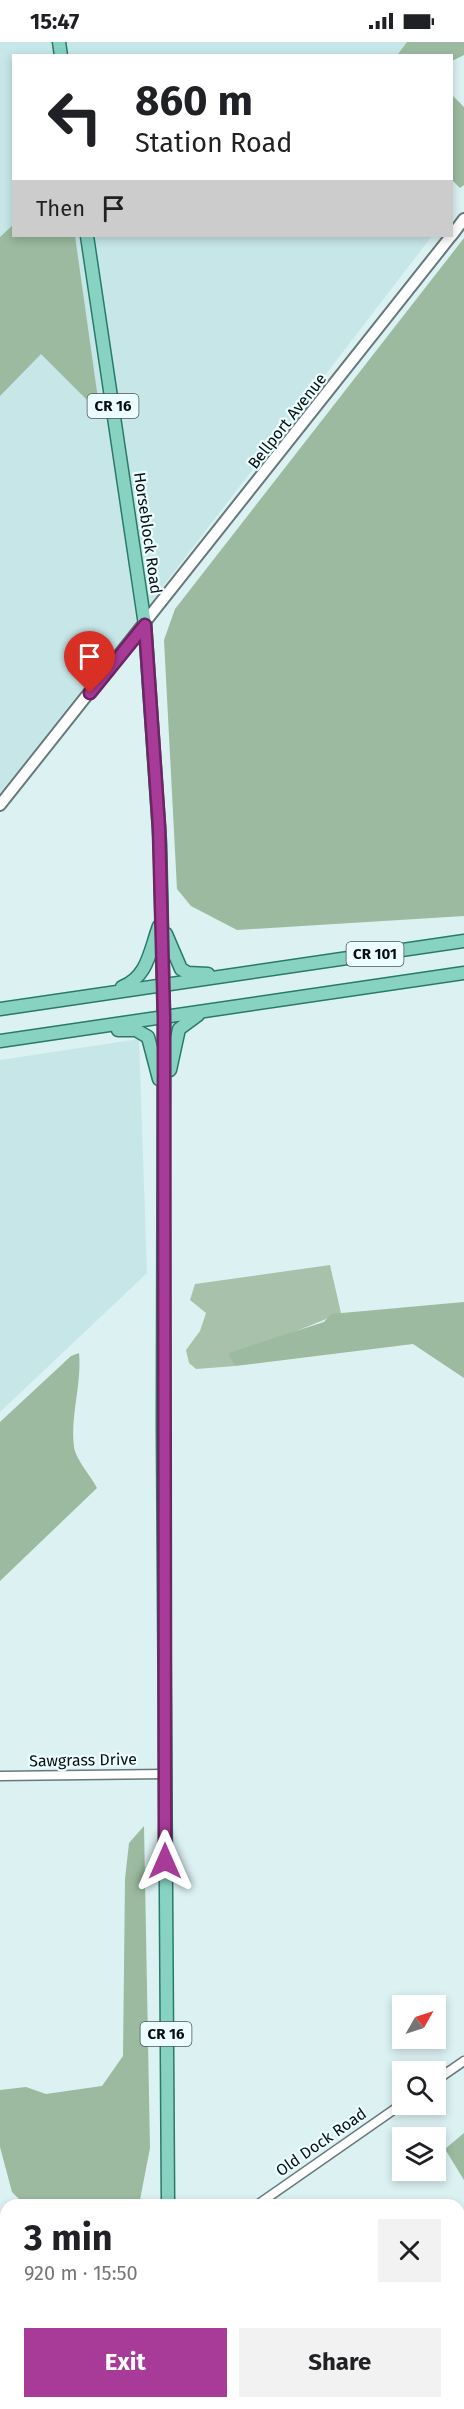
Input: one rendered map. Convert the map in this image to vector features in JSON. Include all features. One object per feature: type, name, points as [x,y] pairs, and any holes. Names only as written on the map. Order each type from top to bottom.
[{"type":"main road","name":"Bellport Avenue","points":[[453,233],[464,219]]},
{"type":"main road","name":"Horseblock Road","points":[[87,237],[145,625],[158,803],[164,1017],[168,2199]]},
{"type":"main road","name":"Bellport Avenue","points":[[0,805],[145,625],[449,237]]},
{"type":"main road","points":[[162,919],[180,969],[188,973],[239,975]]},
{"type":"main road","points":[[103,994],[134,982],[140,976],[162,919]]},
{"type":"main road","name":"CR 101","points":[[0,1009],[163,987],[464,941]]},
{"type":"main road","name":"CR 101","points":[[0,1041],[464,973]]},
{"type":"main road","points":[[164,1102],[179,1029],[204,1011]]},
{"type":"main road","points":[[84,1029],[136,1030],[145,1034],[150,1042],[164,1102]]},
{"type":"street","name":"Sawgrass Drive","points":[[0,1776],[165,1773]]},
{"type":"street","points":[[446,2073],[464,2061]]},
{"type":"street","name":"Old Dock Road","points":[[266,2199],[392,2111]]},
{"type":"shaded area","points":[[0,42],[407,42],[397,54],[12,54],[12,237],[431,237],[134,624],[0,793]]},
{"type":"shaded area","points":[[139,1039],[147,1273],[0,1412],[0,1060]]},
{"type":"green space","points":[[407,42],[464,42],[464,55],[453,60],[453,54],[398,54]]},
{"type":"green space","points":[[453,96],[464,107],[464,185],[460,188],[453,181]]},
{"type":"green space","points":[[12,226],[12,237],[75,237],[100,413],[41,354],[0,396],[0,237]]},
{"type":"green space","points":[[464,238],[464,916],[237,930],[191,906],[177,889],[164,640],[175,609]]},
{"type":"green space","points":[[330,1265],[341,1313],[289,1334],[229,1353],[235,1366],[196,1369],[189,1363],[186,1350],[200,1331],[206,1313],[190,1300],[195,1284]]},
{"type":"green space","points":[[464,1302],[464,1378],[413,1344],[235,1366],[228,1353],[324,1322],[331,1314]]},
{"type":"green space","points":[[79,1353],[74,1447],[97,1488],[0,1581],[0,1422],[71,1356]]},
{"type":"green space","points":[[144,1826],[150,2148],[140,2199],[19,2199],[12,2192],[0,2147],[0,2090],[26,2087],[46,2094],[102,2086],[123,2056],[125,1879],[129,1843]]},
{"type":"green space","points":[[464,2133],[464,2180],[446,2151]]},
{"type":"route","points":[[90,693],[145,625],[158,803],[164,1017],[165,1861]]}]
